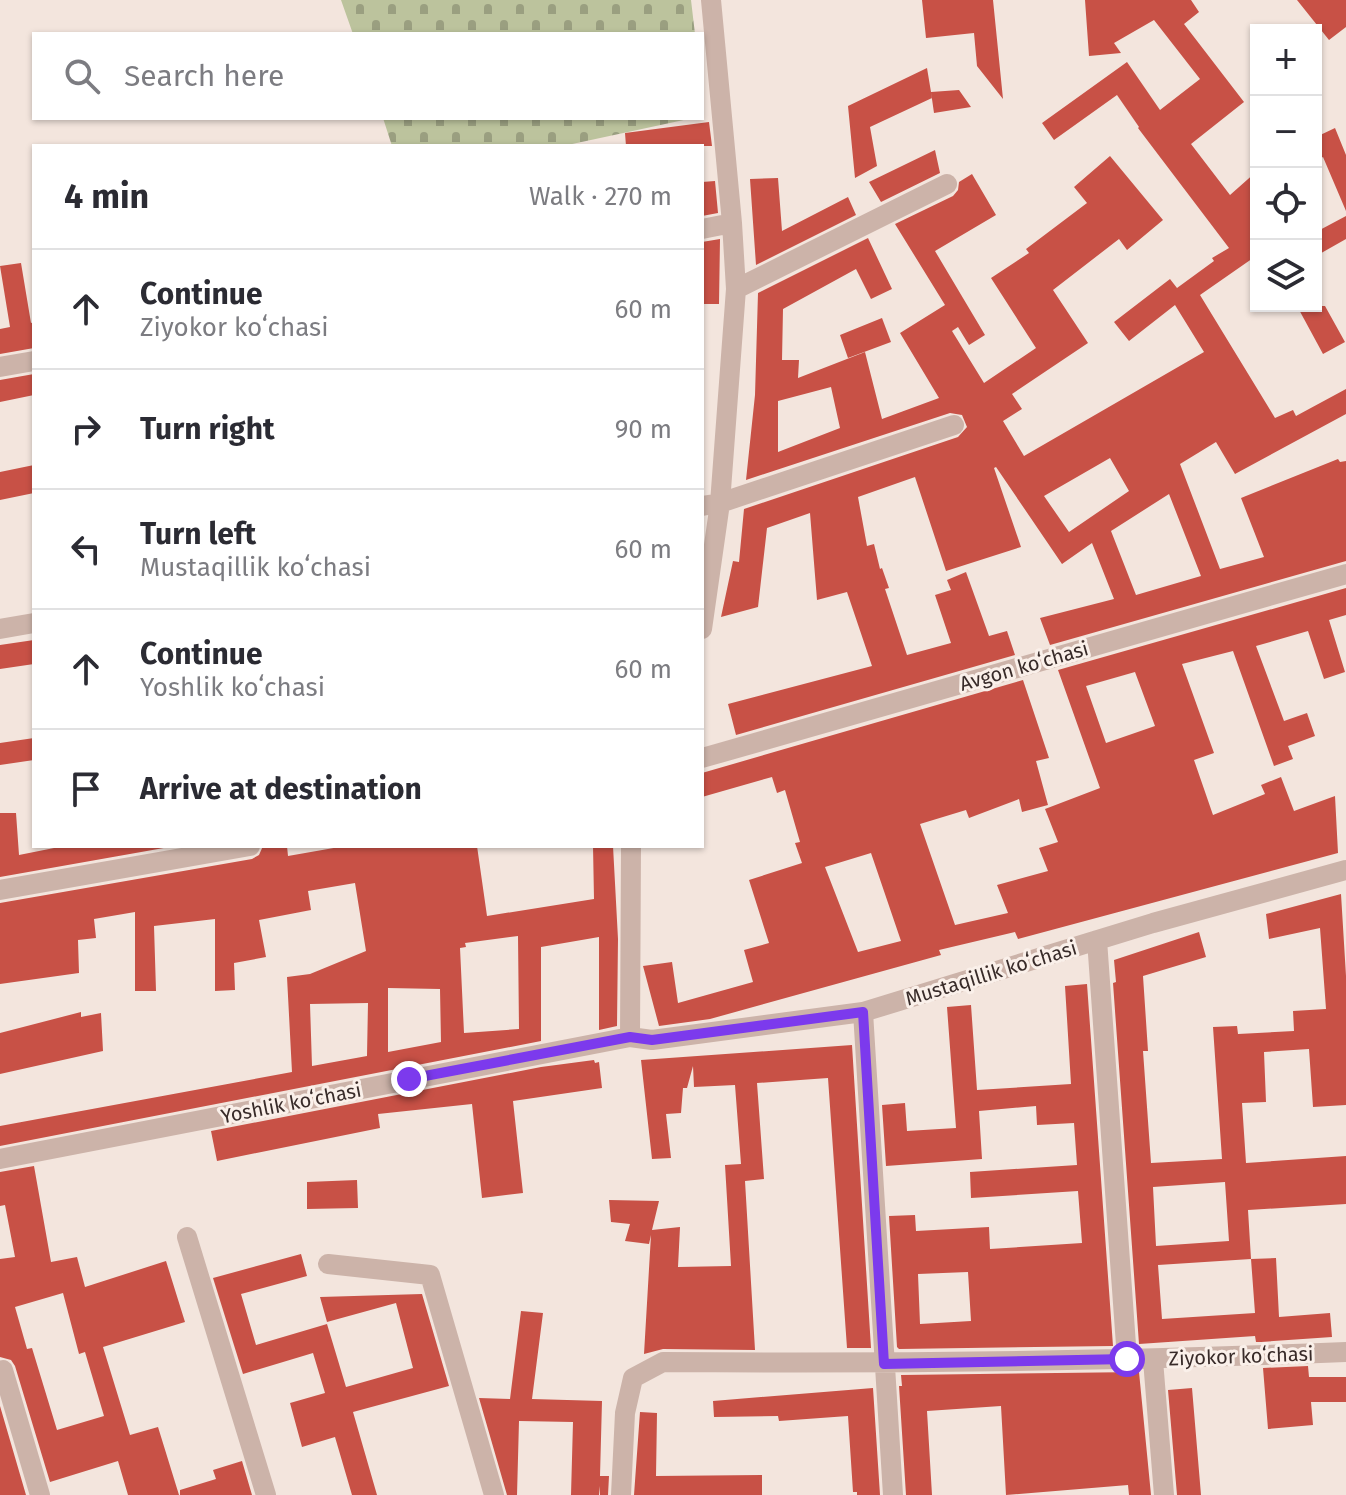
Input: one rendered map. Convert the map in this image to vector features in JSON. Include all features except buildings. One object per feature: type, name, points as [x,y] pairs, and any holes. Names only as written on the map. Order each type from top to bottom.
[{"type":"street","points":[[704,601],[711,505],[736,289],[711,0]]},
{"type":"street","points":[[736,289],[947,184]]},
{"type":"street","points":[[704,229],[732,223]]},
{"type":"street","points":[[0,367],[32,361]]},
{"type":"street","points":[[711,505],[954,425]]},
{"type":"street","name":"Avgon koʻchasi","points":[[704,757],[1346,574]]},
{"type":"street","points":[[0,629],[32,623]]},
{"type":"street","points":[[0,890],[239,848]]},
{"type":"street","points":[[630,1037],[631,848]]},
{"type":"street","name":"Mustaqillik koʻchasi","points":[[630,1037],[652,1040],[863,1012],[1097,940],[1346,870]]},
{"type":"street","points":[[1097,940],[1127,1359]]},
{"type":"street","points":[[863,1012],[893,1495]]},
{"type":"street","name":"Yoshlik koʻchasi","points":[[0,1159],[630,1037]]},
{"type":"street","points":[[187,1237],[266,1495]]},
{"type":"street","points":[[328,1264],[430,1275],[494,1495]]},
{"type":"street","name":"Ziyokor koʻchasi","points":[[621,1495],[625,1413],[633,1378],[663,1362],[884,1364],[1153,1360],[1346,1352]]},
{"type":"street","points":[[1153,1360],[1164,1495]]},
{"type":"street","points":[[3,1370],[40,1495]]},
{"type":"green space","points":[[341,0],[691,0],[695,32],[352,32]]},
{"type":"green space","points":[[384,120],[684,120],[572,144],[391,144]]},
{"type":"route","points":[[409,1079],[630,1037],[652,1040],[863,1012],[884,1364],[1127,1359]]}]
